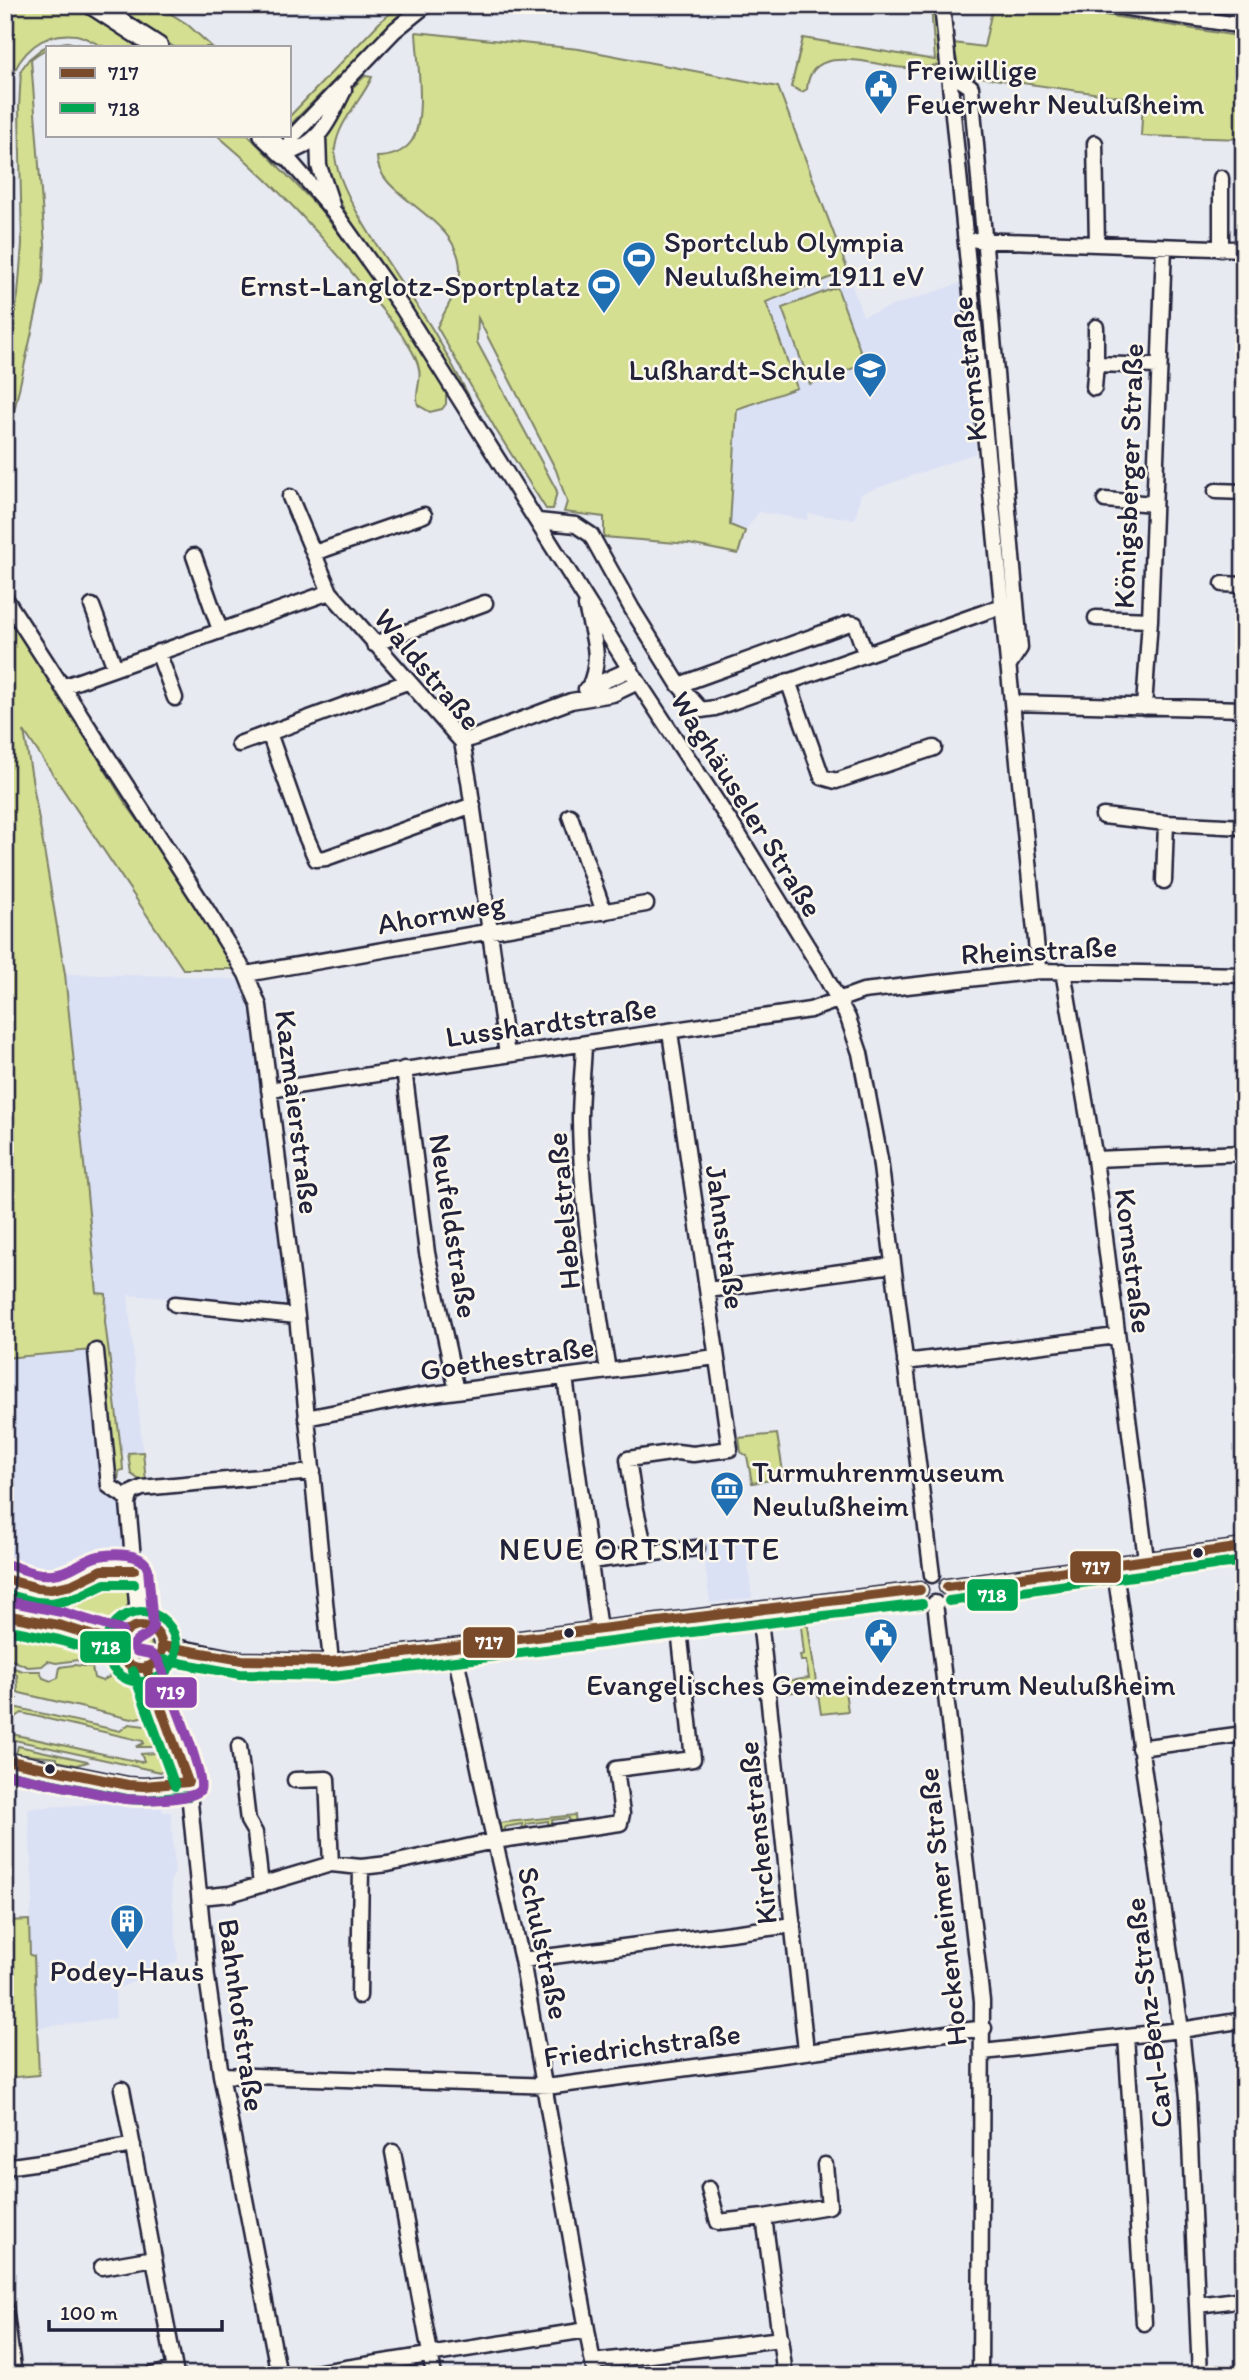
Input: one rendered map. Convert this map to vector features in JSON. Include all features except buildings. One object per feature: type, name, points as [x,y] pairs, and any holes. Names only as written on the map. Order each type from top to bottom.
[{"type":"main road","points":[[93,5],[156,46]]},
{"type":"main road","points":[[265,136],[284,154]]},
{"type":"street","points":[[284,154],[294,135],[395,30],[426,5]]},
{"type":"street","name":"Kornstraße","points":[[942,5],[1039,971]]},
{"type":"street","points":[[1109,5],[1244,26]]},
{"type":"street","name":"Kornstraße","points":[[950,78],[959,79],[971,87],[1020,648],[1008,666]]},
{"type":"street","points":[[284,154],[301,150],[318,136],[329,121],[349,79]]},
{"type":"street","points":[[318,136],[319,166],[335,213]]},
{"type":"street","points":[[1095,143],[1097,244]]},
{"type":"street","name":"Waghäuseler Straße","points":[[284,154],[335,213],[403,309],[638,682],[740,837],[839,1000],[855,1035],[880,1159],[932,1575]]},
{"type":"street","points":[[1221,178],[1221,248]]},
{"type":"street","points":[[964,240],[1244,249]]},
{"type":"street","name":"Königsberger Straße","points":[[1144,707],[1150,620],[1164,247]]},
{"type":"street","points":[[1094,387],[1096,327]]},
{"type":"street","points":[[1096,364],[1158,366]]},
{"type":"street","points":[[1216,491],[1244,492]]},
{"type":"street","name":"Waldstraße","points":[[290,497],[330,592],[461,742],[473,805],[507,1055]]},
{"type":"street","points":[[1105,500],[1154,504]]},
{"type":"street","points":[[314,554],[424,515]]},
{"type":"street","points":[[537,521],[576,525],[591,535],[679,685],[701,710],[715,708],[1002,606]]},
{"type":"street","points":[[194,556],[220,630]]},
{"type":"street","points":[[1223,584],[1244,585]]},
{"type":"street","points":[[62,687],[330,592]]},
{"type":"street","points":[[583,594],[597,651],[597,666],[589,687]]},
{"type":"street","name":"Kazmaierstraße","points":[[5,598],[246,974],[259,1006],[297,1316],[331,1662]]},
{"type":"street","points":[[374,644],[485,603]]},
{"type":"street","points":[[92,606],[115,668]]},
{"type":"street","points":[[1096,618],[1150,620]]},
{"type":"street","points":[[679,685],[850,623],[855,624],[865,653]]},
{"type":"street","points":[[158,652],[176,698]]},
{"type":"street","points":[[571,701],[589,687],[631,669]]},
{"type":"street","points":[[788,681],[822,776],[836,781],[934,748]]},
{"type":"street","points":[[239,744],[407,682]]},
{"type":"street","points":[[461,742],[571,701],[613,694],[638,682]]},
{"type":"street","points":[[1012,703],[1244,709]]},
{"type":"street","points":[[269,733],[316,859],[326,858],[473,805]]},
{"type":"street","points":[[570,816],[604,912]]},
{"type":"street","points":[[1103,816],[1244,827]]},
{"type":"street","points":[[1164,881],[1166,823]]},
{"type":"street","name":"Ahornweg","points":[[246,974],[646,904]]},
{"type":"street","name":"Rheinstraße","points":[[839,1000],[863,992],[1039,971],[1244,975]]},
{"type":"street","name":"Kornstraße","points":[[1063,971],[1095,1159],[1146,1559]]},
{"type":"street","name":"Lusshardtstraße","points":[[269,1090],[810,1010],[839,1000]]},
{"type":"street","name":"Jahnstraße","points":[[646,1554],[628,1459],[677,1452],[693,1454],[730,1449],[670,1032]]},
{"type":"street","name":"Hebelstraße","points":[[584,1045],[580,1117],[581,1160],[608,1371]]},
{"type":"street","name":"Neufeldstraße","points":[[404,1069],[427,1253],[457,1391]]},
{"type":"street","points":[[1095,1159],[1244,1153]]},
{"type":"street","points":[[708,1290],[893,1265]]},
{"type":"street","points":[[175,1304],[297,1316]]},
{"type":"street","points":[[905,1362],[1117,1336]]},
{"type":"street","points":[[96,1351],[109,1486],[130,1496]]},
{"type":"street","name":"Goethestraße","points":[[306,1418],[418,1396],[716,1357]]},
{"type":"street","points":[[565,1377],[598,1630]]},
{"type":"street","points":[[130,1496],[142,1488],[313,1472]]},
{"type":"street","points":[[130,1496],[139,1625]]},
{"type":"street","points":[[947,1587],[1244,1547]]},
{"type":"street","points":[[590,1561],[697,1548]]},
{"type":"street","name":"Carl-Benz-Straße","points":[[1114,1564],[1181,2030],[1188,2097],[1200,2375]]},
{"type":"street","points":[[5,1579],[51,1589],[71,1585],[103,1570],[134,1570]]},
{"type":"street","points":[[932,1575],[942,1578],[947,1587],[945,1597],[935,1603],[923,1598],[920,1590],[922,1582],[932,1575]]},
{"type":"street","points":[[162,1646],[242,1660],[331,1662],[920,1590]]},
{"type":"street","name":"Hockenheimer Straße","points":[[935,1603],[984,2028],[980,2375]]},
{"type":"street","name":"Kirchenstraße","points":[[759,1610],[806,2051]]},
{"type":"street","points":[[5,1615],[62,1626],[113,1642],[128,1664],[146,1667],[158,1660],[162,1646],[155,1631],[139,1625],[113,1642]]},
{"type":"street","points":[[200,1898],[230,1894],[331,1864],[360,1867],[388,1864],[494,1841],[620,1823],[622,1814],[616,1769],[693,1759],[678,1620]]},
{"type":"street","name":"Schulstraße","points":[[454,1648],[522,1960],[594,2368]]},
{"type":"street","name":"Bahnhofstraße","points":[[146,1667],[159,1706],[183,1761],[188,1782],[207,1977],[220,2075],[279,2375]]},
{"type":"street","points":[[1139,1748],[1244,1734]]},
{"type":"street","points":[[239,1745],[248,1821],[255,1833],[261,1885]]},
{"type":"street","points":[[5,1760],[128,1785],[188,1782]]},
{"type":"street","points":[[295,1780],[327,1779],[331,1864]]},
{"type":"street","points":[[359,1996],[360,1867]]},
{"type":"street","points":[[522,1960],[793,1925]]},
{"type":"street","points":[[983,2052],[1181,2030],[1244,2020]]},
{"type":"street","name":"Friedrichstraße","points":[[220,2075],[567,2084],[984,2028]]},
{"type":"street","points":[[1126,2036],[1144,2323]]},
{"type":"street","points":[[122,2089],[176,2372],[150,2375]]},
{"type":"street","points":[[5,2167],[133,2145]]},
{"type":"street","points":[[393,2152],[434,2375]]},
{"type":"street","points":[[709,2189],[718,2221],[764,2217],[829,2206],[825,2165]]},
{"type":"street","points":[[764,2217],[785,2375]]},
{"type":"street","points":[[102,2267],[153,2258]]},
{"type":"street","points":[[1198,2305],[1244,2299]]},
{"type":"street","points":[[5,2307],[14,2375]]},
{"type":"street","points":[[302,2375],[587,2330]]},
{"type":"street","points":[[594,2368],[781,2339]]},
{"type":"shaded area","points":[[1171,5],[1244,5],[1244,16]]},
{"type":"shaded area","name":"Lußhardt-Schule","points":[[848,275],[863,316],[960,283],[976,453],[861,494],[855,519],[809,514],[807,520],[759,512],[745,531],[730,525],[739,410],[798,388],[768,303]]},
{"type":"shaded area","points":[[65,974],[188,976],[242,980],[255,1006],[288,1308],[128,1295],[143,1455],[128,1457],[128,1453],[122,1454],[114,1480],[125,1548],[118,1558],[94,1565],[67,1581],[49,1583],[5,1572],[5,1358],[102,1348]]},
{"type":"shaded area","points":[[745,1537],[752,1598],[710,1603],[702,1543]]},
{"type":"shaded area","points":[[160,1800],[163,1812],[171,1812],[175,1873],[171,1880],[178,1961],[115,1990],[116,2018],[37,2028],[34,1956],[31,1956],[29,1925],[33,1895],[28,1808]]},
{"type":"green space","points":[[7,5],[72,5],[138,46],[104,46],[76,35],[53,36],[34,46],[20,61],[10,82],[13,246],[5,261]]},
{"type":"green space","points":[[109,5],[157,5],[187,24],[211,46],[172,46]]},
{"type":"green space","points":[[401,5],[409,5],[290,125],[290,116],[382,20]]},
{"type":"green space","points":[[931,5],[934,5],[941,65],[911,68],[864,61],[833,60],[820,65],[811,74],[807,89],[802,92],[791,87],[803,38],[935,60]]},
{"type":"green space","points":[[993,5],[1042,5],[1244,37],[1244,139],[1141,136],[1143,100],[966,75],[958,65],[953,43],[984,47]]},
{"type":"green space","name":"Sportclub Olympia Neulußheim 1911 eV","points":[[416,32],[579,49],[778,87],[848,271],[766,302],[797,388],[737,409],[730,525],[745,531],[738,554],[689,544],[604,537],[604,517],[564,512],[567,502],[556,470],[478,318],[477,342],[557,491],[553,509],[546,509],[496,430],[437,327],[459,279],[457,253],[435,222],[390,185],[381,171],[377,157],[400,152],[411,142],[416,132],[420,105]]},
{"type":"green space","points":[[67,42],[85,46],[47,46]]},
{"type":"green space","points":[[46,46],[46,50],[31,59],[45,245],[43,283],[5,451],[5,374],[18,295],[22,244],[19,108],[21,70],[29,59]]},
{"type":"green space","points":[[365,76],[372,77],[337,138],[337,166],[345,188],[372,239],[436,336],[470,398],[467,400],[353,227],[324,170],[322,143],[326,133],[351,89]]},
{"type":"green space","points":[[218,136],[249,136],[318,207],[372,276],[446,389],[446,404],[442,409],[430,412],[418,405],[420,374],[417,361],[396,327],[322,238]]},
{"type":"green space","points":[[973,252],[979,252],[997,429],[988,429],[987,423],[992,419],[976,266],[971,262]]},
{"type":"green space","points":[[837,287],[865,364],[810,384],[782,308]]},
{"type":"green space","points":[[5,605],[124,801],[190,893],[239,969],[183,969],[24,731],[65,974],[97,1293],[106,1294],[105,1322],[123,1470],[119,1471],[118,1483],[115,1482],[103,1349],[5,1358]]},
{"type":"green space","points":[[777,1434],[784,1478],[752,1483],[747,1456],[741,1452],[739,1438]]},
{"type":"green space","points":[[143,1452],[146,1481],[141,1481],[131,1474],[128,1453]]},
{"type":"green space","points":[[100,1577],[116,1579],[129,1593],[131,1598],[121,1619],[108,1622],[5,1602],[5,1586],[54,1595],[74,1590]]},
{"type":"green space","points":[[801,1626],[808,1626],[817,1689],[786,1693],[781,1682],[809,1678],[806,1661],[801,1661],[800,1655],[804,1654]]},
{"type":"green space","points":[[5,1627],[96,1651],[113,1664],[102,1661],[48,1661],[42,1666],[28,1667],[5,1657]]},
{"type":"green space","points":[[141,1636],[151,1643],[152,1647],[145,1657],[141,1658],[131,1651],[130,1647],[137,1637]]},
{"type":"green space","points":[[5,1665],[23,1671],[40,1671],[43,1678],[51,1681],[58,1678],[60,1667],[92,1667],[94,1678],[102,1681],[109,1677],[112,1669],[129,1679],[146,1716],[131,1719],[20,1693],[17,1675],[12,1671],[5,1671]]},
{"type":"green space","points":[[845,1691],[848,1711],[821,1714],[818,1694]]},
{"type":"green space","points":[[16,1699],[11,1703],[13,1707],[120,1731],[129,1724],[145,1726],[153,1721],[165,1743],[152,1747],[136,1747],[144,1743],[143,1741],[22,1713],[11,1720],[5,1715],[5,1700]]},
{"type":"green space","points":[[5,1730],[7,1733],[140,1762],[144,1761],[141,1754],[156,1753],[167,1748],[173,1759],[170,1772],[165,1773],[5,1738]]},
{"type":"green space","points":[[18,1746],[88,1762],[76,1765],[57,1761],[57,1758],[16,1754]]},
{"type":"green space","points":[[575,1815],[576,1825],[571,1826],[569,1818],[552,1820],[553,1828],[549,1829],[548,1821],[526,1824],[527,1832],[524,1832],[522,1824],[505,1827],[505,1835],[501,1833],[498,1823]]},
{"type":"green space","points":[[29,1920],[30,1955],[34,1956],[39,2075],[5,2078],[5,1921]]},
{"type":"transit line","name":"717","points":[[947,1587],[1244,1547]]},
{"type":"transit line","name":"719","points":[[5,1774],[125,1799],[176,1798],[195,1794],[200,1790],[192,1749],[158,1660],[151,1654],[136,1651],[133,1646],[137,1640],[149,1633],[153,1626],[148,1569],[145,1563],[127,1555],[105,1555],[65,1571],[47,1574],[9,1565]]},
{"type":"transit line","name":"718","points":[[949,1601],[1244,1561]]},
{"type":"transit line","name":"717","points":[[5,1579],[51,1589],[71,1585],[102,1570],[134,1570]]},
{"type":"transit line","name":"718","points":[[5,1594],[52,1603],[76,1598],[105,1584],[134,1584]]},
{"type":"transit line","name":"717","points":[[162,1646],[242,1660],[331,1662],[920,1590]]},
{"type":"transit line","name":"719","points":[[8,1601],[66,1613],[123,1631]]},
{"type":"transit line","name":"718","points":[[162,1660],[240,1674],[333,1676],[922,1604]]},
{"type":"transit line","name":"718","points":[[148,1612],[161,1618],[170,1627],[174,1633],[176,1647],[174,1661],[166,1672],[155,1680],[134,1682],[116,1672],[108,1661],[106,1640],[116,1622],[127,1614],[148,1612]]},
{"type":"transit line","name":"717","points":[[5,1615],[62,1626],[119,1644]]},
{"type":"transit line","name":"717","points":[[141,1626],[156,1632],[162,1647],[156,1662],[141,1668],[126,1662],[120,1647],[126,1632],[141,1626]]},
{"type":"transit line","name":"718","points":[[5,1629],[59,1640],[115,1657]]},
{"type":"transit line","name":"717","points":[[146,1667],[188,1782]]},
{"type":"transit line","name":"718","points":[[133,1671],[175,1786]]},
{"type":"transit line","name":"717","points":[[5,1760],[128,1785],[188,1782]]},
{"type":"transit line","name":"718","points":[[5,1774],[127,1799],[189,1796]]},
{"type":"place","name":"Freiwillige Feuerwehr Neulußheim","points":[[881,116]]},
{"type":"place","name":"Sportclub Olympia Neulußheim 1911 eV","points":[[639,288]]},
{"type":"place","name":"Ernst-Langlotz-Sportplatz","points":[[604,315]]},
{"type":"place","name":"Lußhardt-Schule","points":[[870,399]]},
{"type":"place","name":"Turmuhrenmuseum Neulußheim","points":[[727,1518]]},
{"type":"place","name":"Evangelisches Gemeindezentrum Neulußheim","points":[[881,1665]]},
{"type":"place","name":"Podey-Haus","points":[[127,1951]]},
{"type":"district","name":"NEUE ORTSMITTE","points":[[640,1549]]}]
